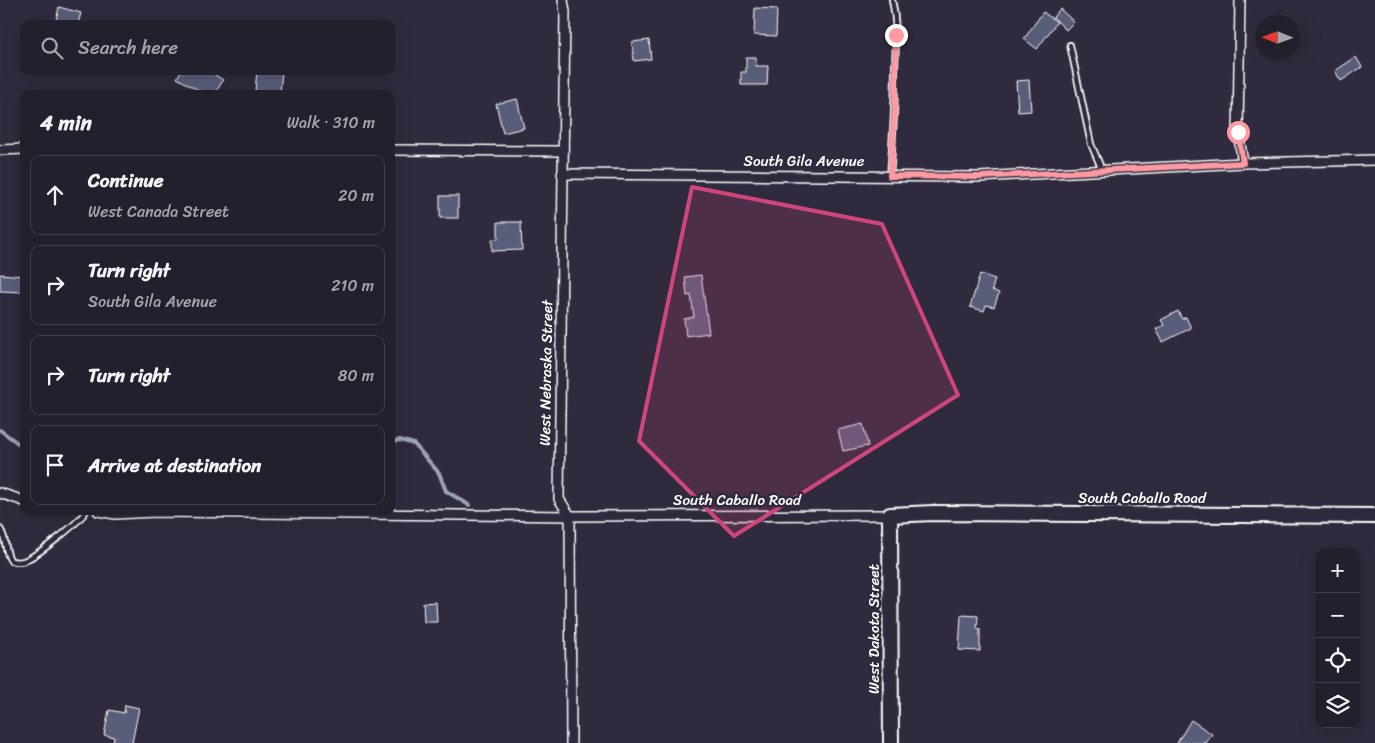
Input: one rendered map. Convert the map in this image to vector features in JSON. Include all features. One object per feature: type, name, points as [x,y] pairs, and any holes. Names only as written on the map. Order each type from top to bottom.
[{"type":"street","name":"West Nebraska Street","points":[[564,0],[559,499],[570,516],[571,743]]},
{"type":"street","points":[[1240,0],[1238,132],[1243,163]]},
{"type":"street","points":[[0,150],[20,149]]},
{"type":"street","points":[[395,150],[562,151]]},
{"type":"street","name":"South Gila Avenue","points":[[562,174],[979,177],[1243,163],[1375,160]]},
{"type":"street","points":[[0,493],[20,500]]},
{"type":"street","name":"South Caballo Road","points":[[395,514],[570,516],[890,515],[933,513],[1375,516]]},
{"type":"street","name":"West Dakota Street","points":[[890,515],[891,743]]},
{"type":"lane","points":[[890,176],[895,108],[896,53],[895,13],[892,0]]},
{"type":"lane","points":[[1070,46],[1091,144],[1103,171]]},
{"type":"lane","points":[[0,529],[11,561],[25,561],[79,521],[83,515]]},
{"type":"highlighted area","points":[[692,187],[882,224],[958,395],[734,536],[639,441]]},
{"type":"building","points":[[59,7],[81,13],[79,20],[56,20]]},
{"type":"building","points":[[755,8],[777,9],[776,36],[754,35]]},
{"type":"building","points":[[1060,9],[1074,22],[1066,30],[1053,17]]},
{"type":"building","points":[[1043,12],[1057,22],[1037,49],[1024,39]]},
{"type":"building","points":[[649,40],[651,59],[634,61],[632,42]]},
{"type":"building","points":[[746,57],[756,57],[756,66],[768,66],[767,85],[741,85],[741,72],[746,72]]},
{"type":"building","points":[[1356,57],[1362,67],[1341,81],[1335,71]]},
{"type":"building","points":[[179,75],[215,75],[223,80],[217,90],[198,90],[177,78]]},
{"type":"building","points":[[257,75],[282,75],[280,90],[255,90]]},
{"type":"building","points":[[1029,80],[1031,111],[1018,112],[1016,81]]},
{"type":"building","points":[[517,99],[524,128],[503,133],[496,104]]},
{"type":"building","points":[[440,196],[458,196],[458,218],[440,218]]},
{"type":"building","points":[[498,222],[521,222],[522,250],[492,251],[492,239],[498,239]]},
{"type":"building","points":[[0,274],[20,276],[20,292],[0,291]]},
{"type":"building","points":[[980,274],[995,279],[992,290],[999,293],[994,307],[986,305],[984,311],[970,307]]},
{"type":"building","points":[[701,275],[709,333],[686,336],[684,319],[694,317],[691,295],[687,296],[685,277]]},
{"type":"building","points":[[1178,311],[1182,319],[1186,317],[1191,328],[1163,342],[1156,329],[1164,325],[1161,320]]},
{"type":"building","points":[[863,424],[868,446],[843,451],[838,430]]},
{"type":"building","points":[[436,602],[437,622],[424,622],[423,603]]},
{"type":"building","points":[[961,615],[978,616],[977,629],[980,629],[980,651],[959,650]]},
{"type":"building","points":[[125,705],[139,708],[132,743],[113,743],[114,737],[104,735],[109,710],[124,713]]},
{"type":"building","points":[[1191,720],[1212,734],[1206,743],[1177,743]]},
{"type":"waterway","points":[[0,430],[20,444]]},
{"type":"waterway","points":[[395,441],[400,440],[414,444],[439,473],[446,491],[469,505]]},
{"type":"route","points":[[896,35],[895,108],[890,176],[979,177],[1243,163],[1238,132]]}]
